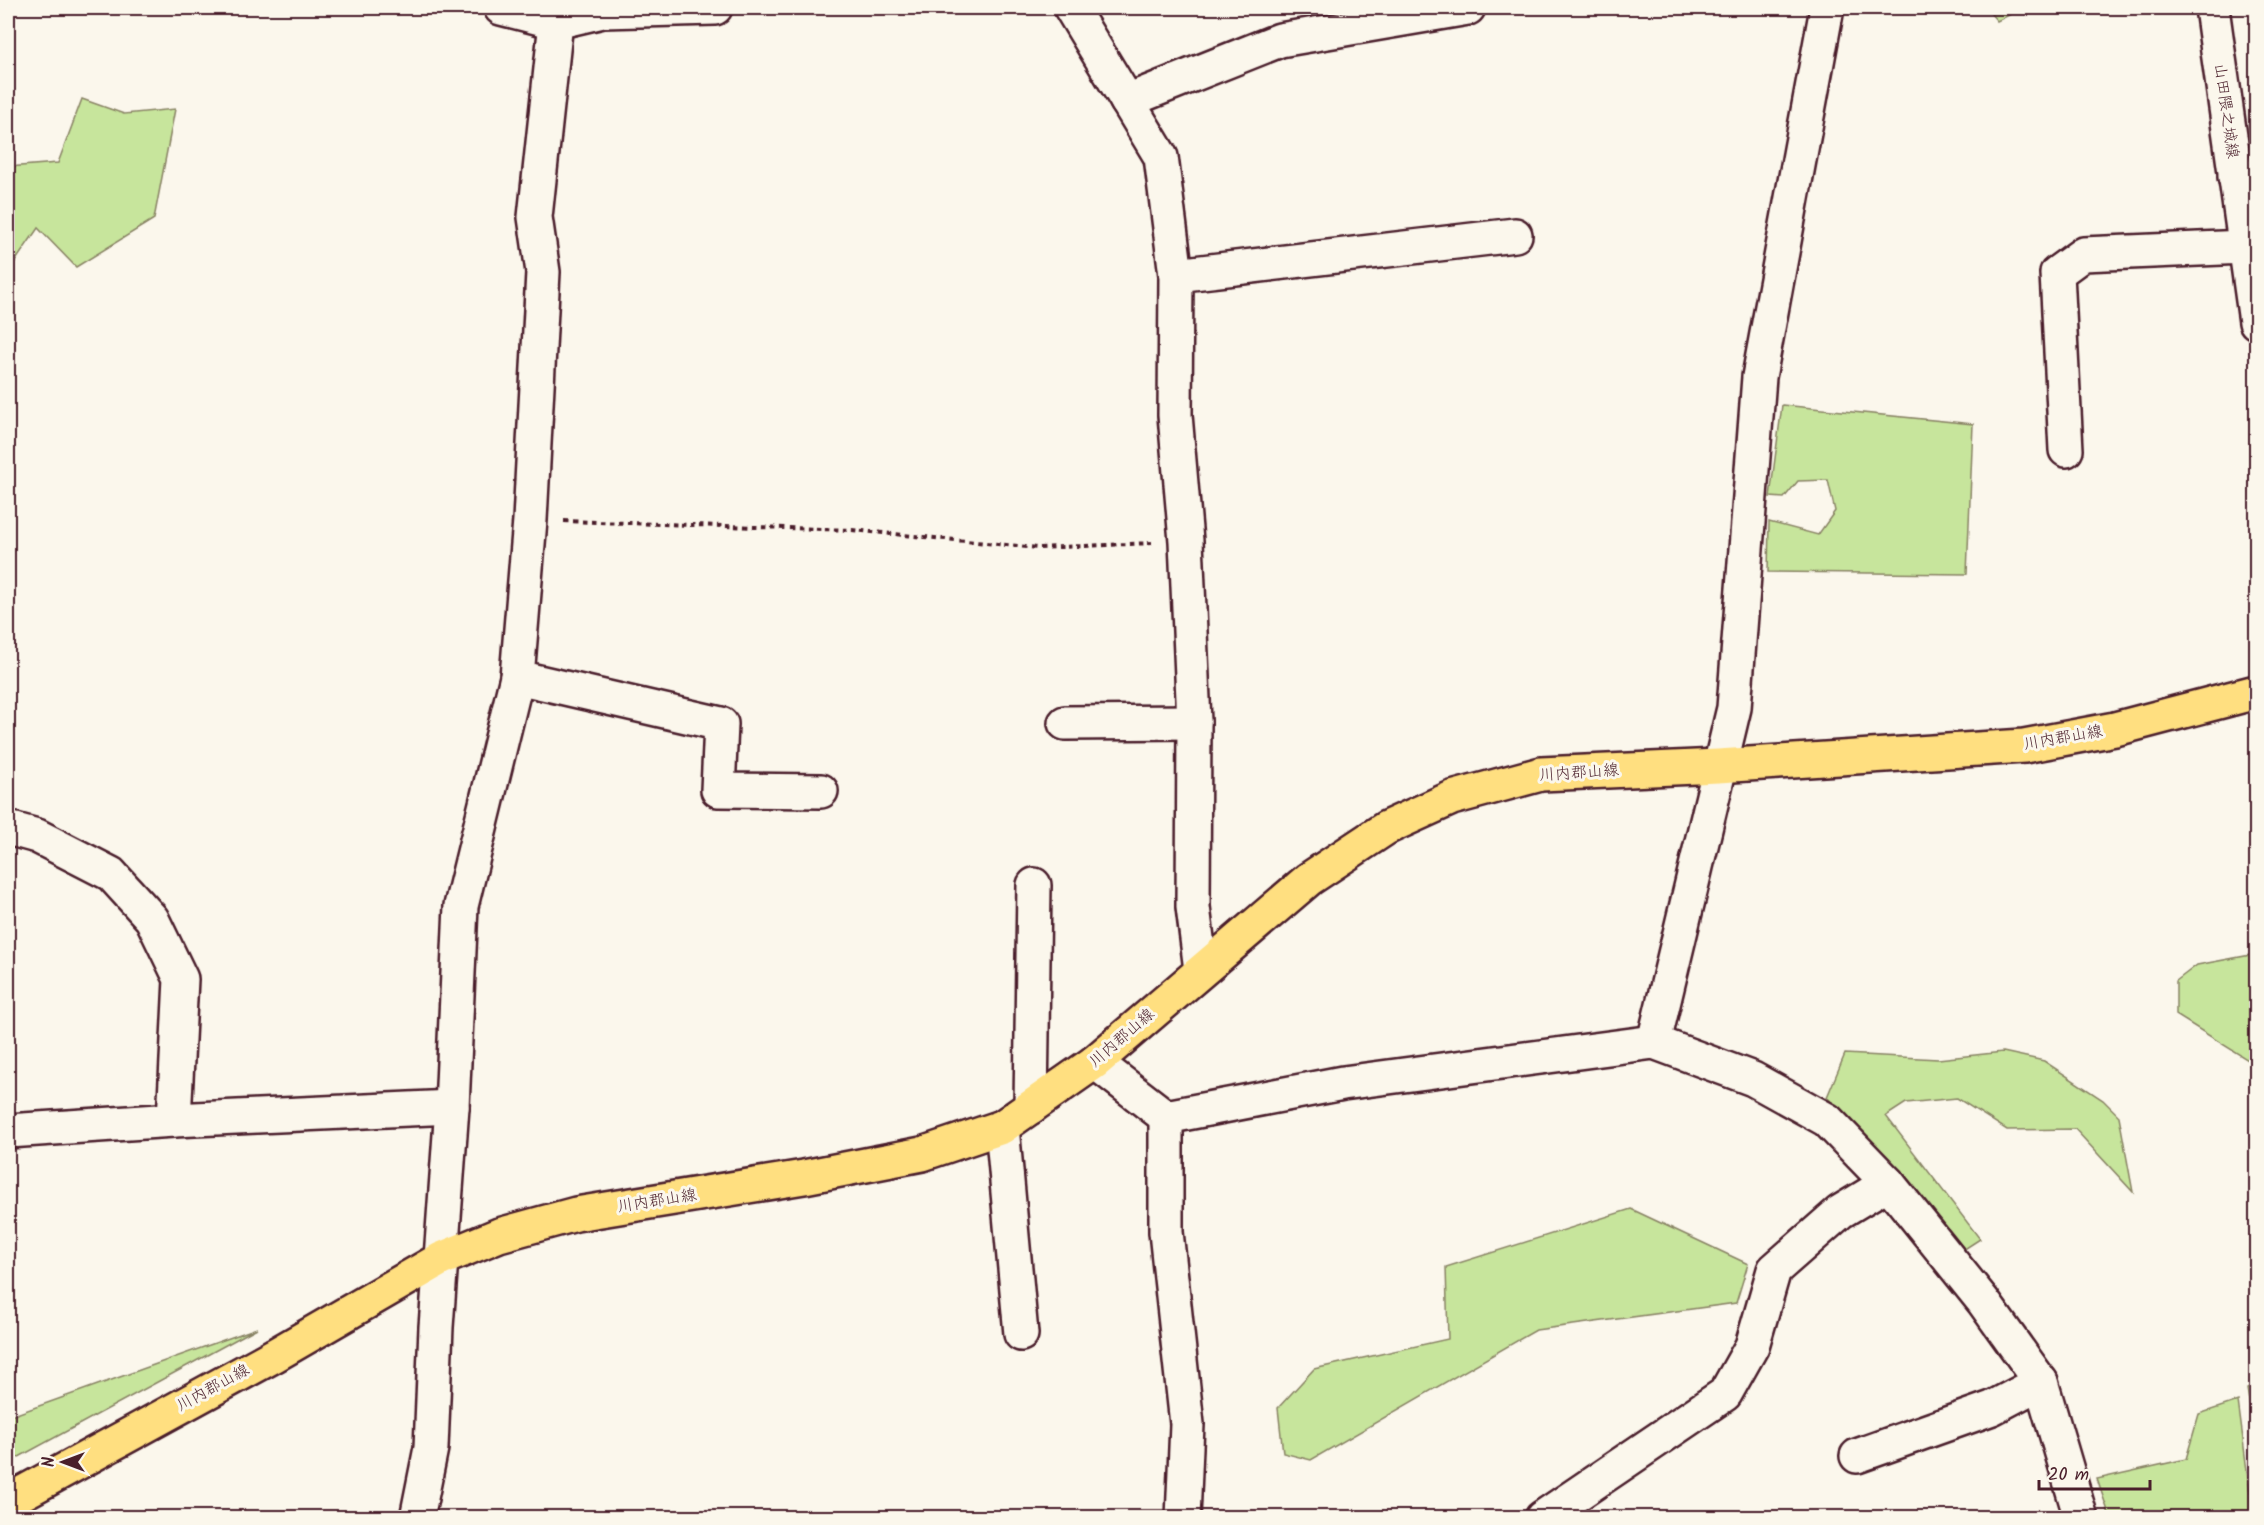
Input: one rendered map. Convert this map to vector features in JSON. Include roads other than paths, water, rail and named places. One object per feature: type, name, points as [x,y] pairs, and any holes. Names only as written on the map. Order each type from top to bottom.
[{"type":"main road","name":"川内郡山線","points":[[8,1501],[274,1355],[441,1259],[499,1235],[576,1214],[804,1177],[922,1154],[1002,1127],[1095,1062],[1309,879],[1386,828],[1452,798],[1541,774],[1718,766],[2025,746],[2115,729],[2256,692]]},
{"type":"street","points":[[501,8],[556,21],[603,12],[715,8]]},
{"type":"street","points":[[1071,8],[1161,157],[1176,275],[1174,415],[1186,541],[1194,722],[1193,907],[1201,970]]},
{"type":"street","points":[[1127,101],[1280,40],[1468,8]]},
{"type":"street","points":[[1654,1042],[1718,766],[1734,708],[1760,377],[1827,8]]},
{"type":"street","name":"山田隈之城線","points":[[2212,8],[2246,177],[2245,247],[2256,322]]},
{"type":"street","points":[[417,1518],[431,1448],[452,1107],[461,906],[517,677],[530,520],[543,272],[535,217],[556,21]]},
{"type":"street","points":[[1176,275],[1515,235]]},
{"type":"street","points":[[2066,450],[2057,273],[2083,254],[2245,247]]},
{"type":"street","points":[[517,677],[721,724],[718,790],[820,791]]},
{"type":"street","points":[[1065,723],[1194,722]]},
{"type":"street","points":[[8,828],[37,836],[111,874],[152,919],[181,978],[174,1120]]},
{"type":"street","points":[[1031,1107],[1034,885]]},
{"type":"street","points":[[1095,1062],[1166,1117],[1343,1083],[1654,1042],[1753,1079],[1827,1120],[1888,1183],[1983,1301],[2041,1382],[2081,1518]]},
{"type":"street","points":[[8,1131],[174,1120],[452,1107]]},
{"type":"street","points":[[1166,1117],[1167,1232],[1188,1424],[1183,1518]]},
{"type":"street","points":[[1002,1127],[1021,1334]]},
{"type":"street","points":[[1542,1518],[1725,1394],[1752,1346],[1774,1270],[1840,1212],[1888,1183]]},
{"type":"street","points":[[1857,1456],[1992,1408],[2041,1382]]}]
